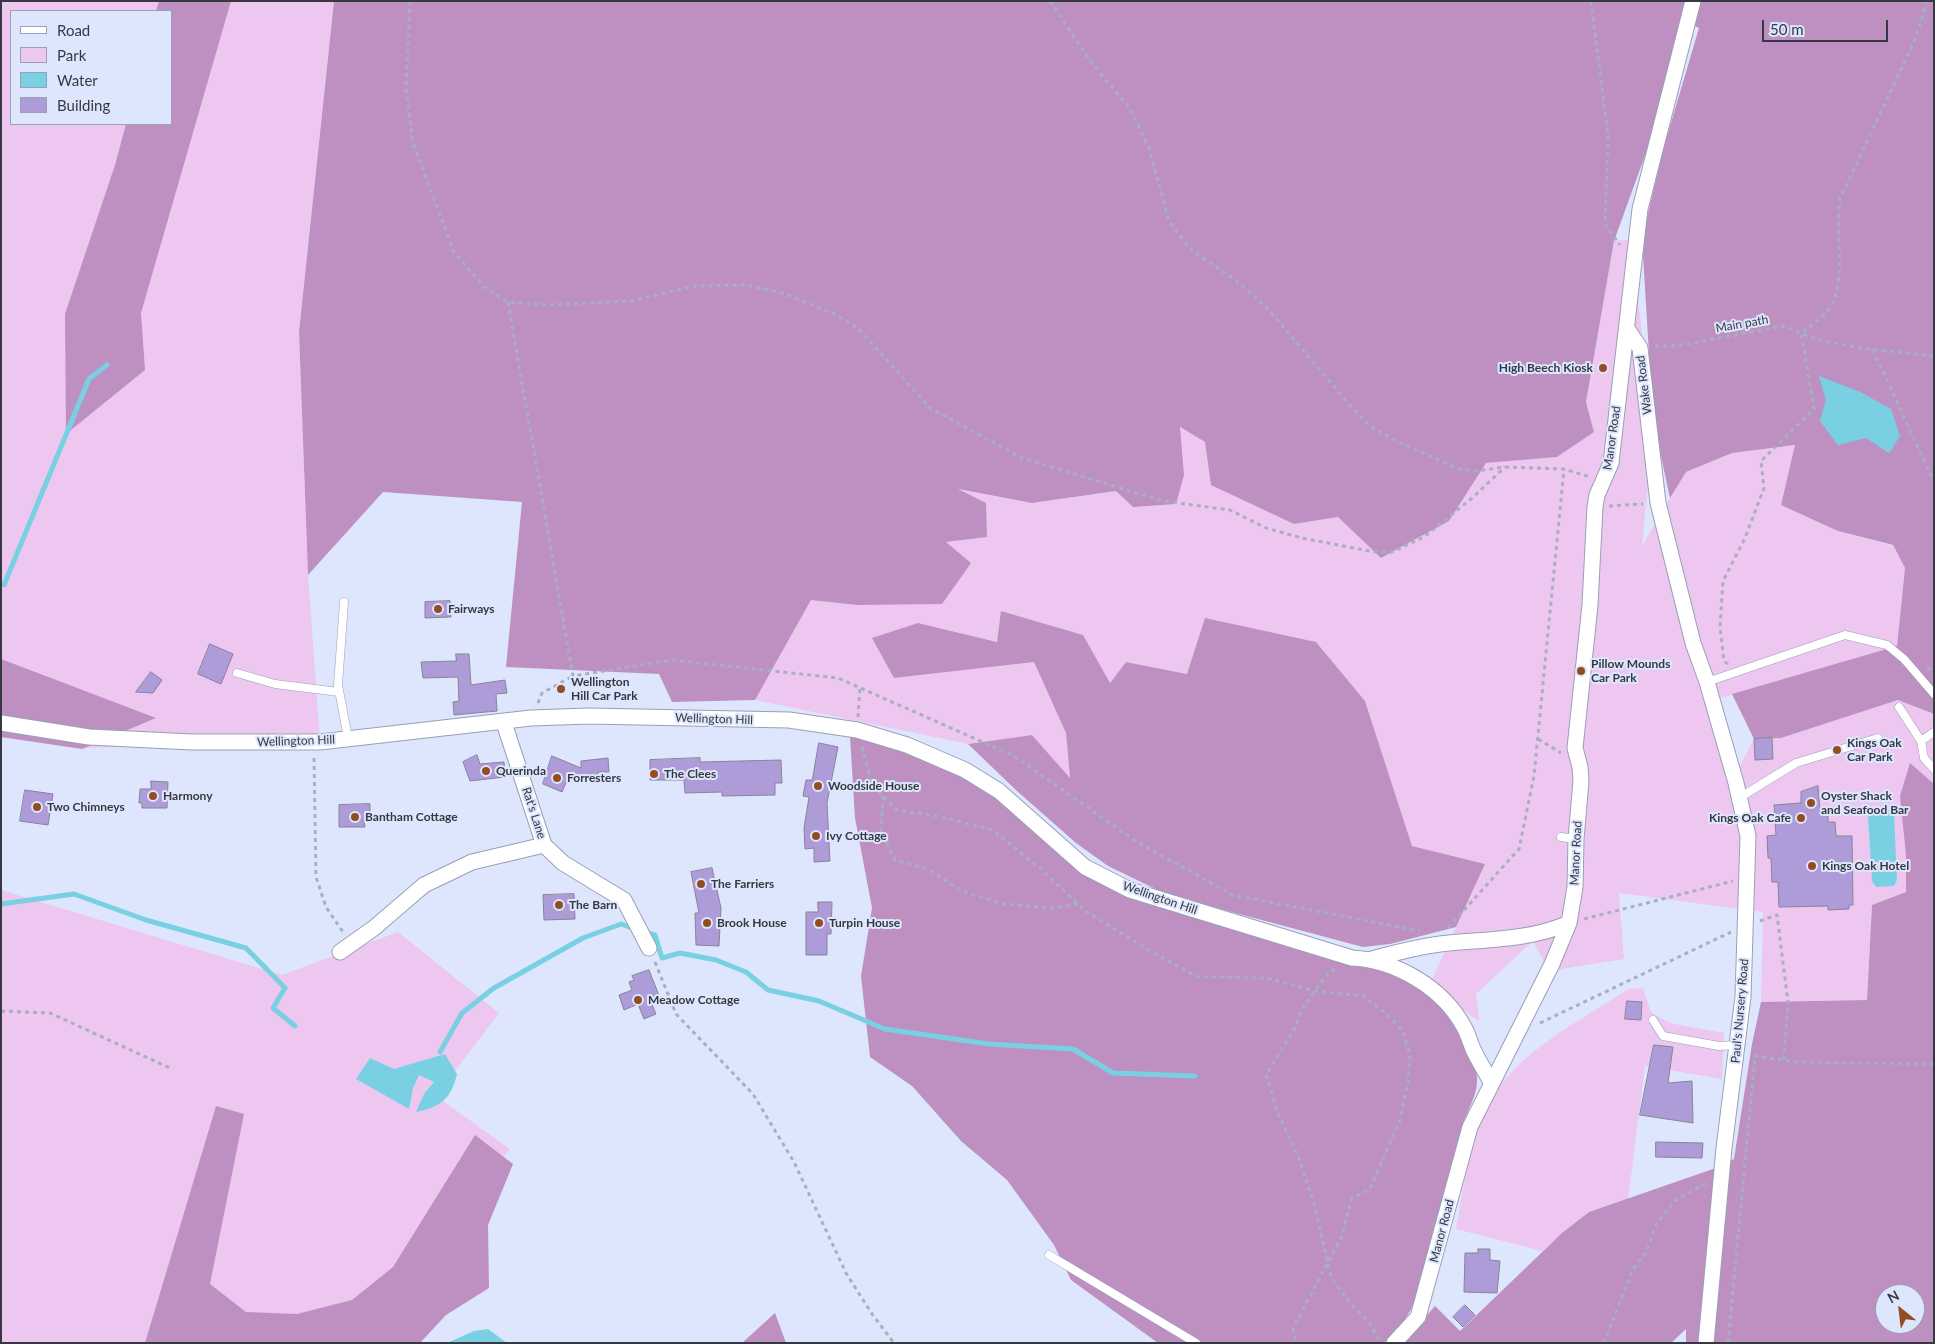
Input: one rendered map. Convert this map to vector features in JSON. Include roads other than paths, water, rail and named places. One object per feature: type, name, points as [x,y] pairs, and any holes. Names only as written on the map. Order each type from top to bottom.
[{"type":"street","points":[[1628,330],[1640,209],[1694,1]]},
{"type":"street","name":"Wake Road","points":[[1628,330],[1640,348],[1658,503],[1693,643],[1707,682]]},
{"type":"street","name":"Manor Road","points":[[1394,1343],[1418,1317],[1470,1127],[1552,964],[1569,923],[1575,887],[1568,838],[1581,781],[1580,767],[1575,748],[1590,605],[1595,507],[1597,495],[1605,481],[1611,463],[1621,368],[1628,330]]},
{"type":"street","name":"Paul's Nursery Road","points":[[1706,1343],[1722,1171],[1738,1045],[1746,924],[1748,836],[1707,682]]},
{"type":"street","name":"Wellington Hill","points":[[1,723],[89,737],[192,742],[314,742],[504,723],[532,718],[648,716],[722,720],[789,720],[857,730],[907,745],[965,770],[999,791],[1085,867],[1130,890],[1352,958],[1372,959],[1438,944],[1521,937],[1545,932],[1569,923]]},
{"type":"street","name":"Rat's Lane","points":[[504,723],[544,845],[563,863],[624,900],[650,948]]},
{"type":"street","points":[[346,948],[374,928],[424,885],[472,862],[544,845]]},
{"type":"street","name":"Wellington Hill","points":[[1372,959],[1412,975],[1450,1007],[1464,1027],[1473,1050],[1491,1082]]},
{"type":"lane","points":[[344,602],[339,692],[348,738]]},
{"type":"lane","points":[[1707,682],[1845,635],[1887,645],[1904,659],[1934,694]]},
{"type":"lane","points":[[237,673],[275,684],[339,692]]},
{"type":"lane","points":[[1899,707],[1921,741],[1924,758],[1934,769]]},
{"type":"lane","points":[[1921,741],[1934,732]]},
{"type":"lane","points":[[1739,798],[1796,763],[1878,738]]},
{"type":"lane","points":[[1653,1020],[1663,1036],[1719,1046],[1738,1045]]},
{"type":"lane","points":[[1049,1255],[1196,1343]]},
{"type":"water","points":[[1819,376],[1860,392],[1891,409],[1900,436],[1889,453],[1866,438],[1838,445],[1820,421],[1826,400]]},
{"type":"water","points":[[1890,809],[1894,814],[1897,880],[1894,886],[1876,887],[1872,881],[1868,815],[1873,810]]},
{"type":"water","points":[[445,1054],[457,1074],[455,1083],[444,1100],[425,1110],[416,1112],[424,1094],[434,1082],[419,1075],[413,1088],[409,1109],[356,1079],[370,1058],[394,1069]]},
{"type":"water","points":[[488,1329],[507,1343],[447,1343],[474,1331]]},
{"type":"waterway","points":[[4,585],[89,379],[107,365]]},
{"type":"waterway","points":[[1,904],[74,894],[146,920],[246,948],[285,988],[273,1008],[295,1026]]},
{"type":"waterway","points":[[440,1052],[462,1013],[494,988],[583,938],[621,924],[635,929]]},
{"type":"waterway","points":[[643,931],[655,935],[662,958],[680,953],[716,960],[746,972],[768,990],[819,1001],[885,1029],[989,1044],[1073,1049],[1113,1073],[1195,1076]]},
{"type":"place","name":"High Beech Kiosk","points":[[1603,368]]},
{"type":"place","name":"Fairways","points":[[438,609]]},
{"type":"place","name":"Pillow Mounds Car Park","points":[[1581,671]]},
{"type":"place","name":"Wellington Hill Car Park","points":[[561,689]]},
{"type":"place","name":"Kings Oak Car Park","points":[[1837,750]]},
{"type":"place","name":"Querinda","points":[[486,771]]},
{"type":"place","name":"The Clees","points":[[654,774]]},
{"type":"place","name":"Forresters","points":[[557,778]]},
{"type":"place","name":"Woodside House","points":[[818,786]]},
{"type":"place","name":"Harmony","points":[[153,796]]},
{"type":"place","name":"Oyster Shack and Seafood Bar","points":[[1811,803]]},
{"type":"place","name":"Two Chimneys","points":[[37,807]]},
{"type":"place","name":"Bantham Cottage","points":[[355,817]]},
{"type":"place","name":"Kings Oak Cafe","points":[[1801,818]]},
{"type":"place","name":"Ivy Cottage","points":[[816,836]]},
{"type":"place","name":"Kings Oak Hotel","points":[[1812,866]]},
{"type":"place","name":"The Farriers","points":[[701,884]]},
{"type":"place","name":"The Barn","points":[[559,905]]},
{"type":"place","name":"Brook House","points":[[707,923]]},
{"type":"place","name":"Turpin House","points":[[819,923]]},
{"type":"place","name":"Meadow Cottage","points":[[638,1000]]}]
